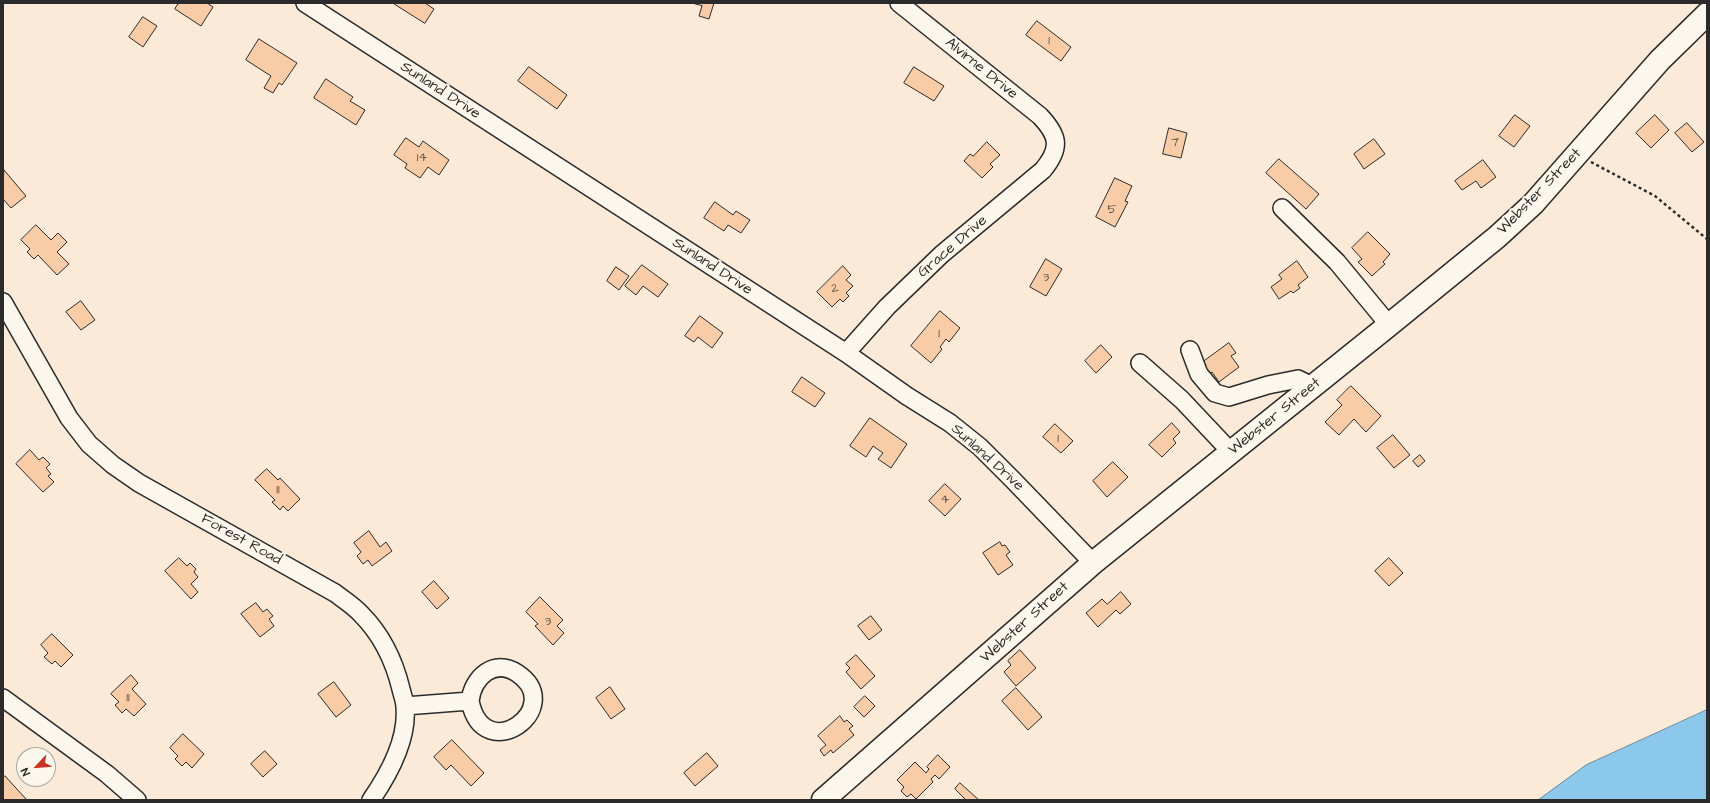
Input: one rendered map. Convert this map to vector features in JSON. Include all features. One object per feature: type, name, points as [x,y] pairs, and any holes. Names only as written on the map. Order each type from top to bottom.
[{"type":"main road","name":"Webster Street","points":[[823,800],[1093,563],[1497,237],[1533,204],[1660,60],[1707,14]]},
{"type":"street","name":"Sunland Drive","points":[[305,3],[846,353],[907,396],[950,423],[980,447],[1093,563]]},
{"type":"street","name":"Alvirne Drive","points":[[899,3],[1040,116],[1053,132],[1056,141]]},
{"type":"street","name":"Grace Drive","points":[[846,353],[887,307],[936,259],[1043,170],[1054,155],[1056,141]]},
{"type":"street","points":[[1282,208],[1337,262],[1389,325]]},
{"type":"street","name":"Forest Road","points":[[3,302],[69,418],[89,444],[113,465],[139,483],[335,593],[361,613],[382,639],[396,668],[405,706],[404,729],[395,759],[380,787],[370,800]]},
{"type":"street","points":[[1190,350],[1199,374],[1215,393],[1229,397],[1268,385],[1298,379],[1312,386]]},
{"type":"street","points":[[1140,363],[1182,400],[1231,452]]},
{"type":"street","points":[[3,698],[107,774],[137,800]]},
{"type":"street","points":[[405,706],[470,701]]},
{"type":"path","points":[[1576,155],[1655,196],[1707,239]]},
{"type":"water","points":[[1707,710],[1707,800],[1538,800],[1586,765]]},
{"type":"building","points":[[179,3],[207,3],[213,7],[201,26],[175,9]]},
{"type":"building","points":[[393,3],[425,3],[434,9],[425,23]]},
{"type":"building","points":[[692,3],[714,3],[709,19],[699,16],[702,6]]},
{"type":"building","points":[[143,17],[157,26],[143,47],[129,37]]},
{"type":"building","points":[[1037,21],[1071,47],[1061,61],[1026,35]]},
{"type":"building","points":[[259,39],[297,63],[282,85],[279,83],[273,93],[264,88],[271,76],[246,60]]},
{"type":"building","points":[[529,67],[567,95],[557,109],[518,81]]},
{"type":"building","points":[[914,67],[944,86],[934,101],[904,83]]},
{"type":"building","points":[[326,79],[353,97],[350,101],[365,110],[356,125],[314,98]]},
{"type":"building","points":[[1515,115],[1530,126],[1514,147],[1499,136]]},
{"type":"building","points":[[1655,115],[1669,130],[1651,148],[1636,133]]},
{"type":"building","points":[[1687,123],[1704,142],[1692,152],[1675,133]]},
{"type":"building","points":[[1169,128],[1187,133],[1181,158],[1163,154]]},
{"type":"building","points":[[406,138],[419,147],[423,141],[449,160],[439,175],[428,167],[420,178],[405,168],[407,164],[394,155]]},
{"type":"building","points":[[1374,139],[1385,154],[1364,169],[1354,154]]},
{"type":"building","points":[[987,142],[1000,155],[990,164],[993,167],[982,178],[964,161],[970,154],[973,156]]},
{"type":"building","points":[[1279,159],[1319,194],[1306,209],[1266,173]]},
{"type":"building","points":[[1483,160],[1496,177],[1481,188],[1476,181],[1462,190],[1455,181]]},
{"type":"building","points":[[4,170],[26,196],[11,208],[3,199]]},
{"type":"building","points":[[1115,178],[1132,186],[1125,201],[1128,202],[1115,227],[1096,217]]},
{"type":"building","points":[[715,202],[733,215],[736,211],[750,220],[741,233],[728,225],[724,231],[704,218]]},
{"type":"building","points":[[36,225],[51,240],[58,233],[67,242],[57,252],[69,264],[57,275],[38,255],[34,259],[27,252],[30,249],[21,240]]},
{"type":"building","points":[[1368,232],[1390,254],[1383,262],[1385,264],[1372,276],[1358,262],[1362,259],[1352,248]]},
{"type":"building","points":[[1046,259],[1062,269],[1046,296],[1030,287]]},
{"type":"building","points":[[1297,261],[1308,277],[1298,285],[1300,288],[1293,293],[1291,291],[1279,299],[1271,287],[1282,279],[1279,275]]},
{"type":"building","points":[[642,265],[668,284],[658,297],[643,286],[636,295],[625,286]]},
{"type":"building","points":[[843,266],[851,275],[846,280],[853,286],[846,293],[849,296],[843,302],[840,299],[832,307],[817,292]]},
{"type":"building","points":[[616,267],[629,276],[619,290],[607,281]]},
{"type":"building","points":[[81,301],[95,320],[81,330],[66,312]]},
{"type":"building","points":[[940,311],[960,328],[949,342],[946,339],[940,347],[942,349],[931,363],[911,346]]},
{"type":"building","points":[[700,316],[723,333],[712,348],[698,337],[694,342],[685,336]]},
{"type":"building","points":[[1229,343],[1236,353],[1231,356],[1239,367],[1219,382],[1212,372],[1207,376],[1199,365]]},
{"type":"building","points":[[1101,345],[1112,357],[1096,373],[1085,361]]},
{"type":"building","points":[[802,377],[825,393],[815,407],[792,392]]},
{"type":"building","points":[[1351,386],[1381,416],[1366,432],[1354,419],[1339,435],[1325,422],[1342,405],[1337,400]]},
{"type":"building","points":[[870,418],[907,444],[891,468],[878,459],[883,453],[873,446],[866,457],[850,446]]},
{"type":"building","points":[[1172,423],[1180,432],[1173,439],[1176,443],[1162,457],[1149,445]]},
{"type":"building","points":[[1055,424],[1073,441],[1061,453],[1043,437]]},
{"type":"building","points":[[1393,435],[1410,455],[1394,468],[1377,448]]},
{"type":"building","points":[[30,450],[39,460],[43,457],[50,464],[46,468],[51,474],[48,476],[54,482],[43,492],[16,464]]},
{"type":"building","points":[[1420,455],[1425,461],[1418,467],[1413,461]]},
{"type":"building","points":[[1113,462],[1128,477],[1107,497],[1093,481]]},
{"type":"building","points":[[267,469],[278,480],[280,478],[300,499],[288,511],[283,506],[280,510],[272,502],[275,500],[255,480]]},
{"type":"building","points":[[945,484],[961,499],[945,516],[929,501]]},
{"type":"building","points":[[369,531],[380,547],[386,542],[392,551],[372,566],[368,560],[363,564],[357,556],[361,552],[354,543]]},
{"type":"building","points":[[1000,542],[1002,546],[1005,545],[1010,552],[1006,555],[1013,565],[998,575],[983,553]]},
{"type":"building","points":[[179,558],[187,566],[190,563],[196,569],[194,572],[198,577],[191,584],[198,592],[191,599],[165,571]]},
{"type":"building","points":[[1389,558],[1403,573],[1389,586],[1375,571]]},
{"type":"building","points":[[434,581],[449,598],[437,609],[422,592]]},
{"type":"building","points":[[1121,592],[1131,604],[1120,614],[1116,610],[1098,627],[1086,613],[1102,599],[1107,604]]},
{"type":"building","points":[[540,597],[563,620],[557,626],[564,633],[553,645],[535,626],[538,624],[526,612]]},
{"type":"building","points":[[256,603],[263,612],[267,609],[273,616],[269,619],[274,626],[260,637],[241,614]]},
{"type":"building","points":[[871,616],[882,630],[869,640],[858,626]]},
{"type":"building","points":[[52,634],[73,655],[61,667],[55,661],[52,664],[44,657],[48,653],[41,645]]},
{"type":"building","points":[[1020,650],[1036,668],[1016,686],[1004,672],[1011,665],[1008,661]]},
{"type":"building","points":[[856,655],[875,676],[861,689],[846,672],[850,668],[846,664]]},
{"type":"building","points":[[131,675],[138,683],[132,689],[146,704],[134,716],[126,709],[122,713],[115,705],[119,702],[111,694]]},
{"type":"building","points":[[334,682],[351,705],[336,717],[318,694]]},
{"type":"building","points":[[610,687],[625,709],[611,719],[596,698]]},
{"type":"building","points":[[1016,688],[1042,717],[1028,730],[1002,701]]},
{"type":"building","points":[[865,696],[875,706],[864,717],[854,707]]},
{"type":"building","points":[[840,716],[844,722],[847,720],[853,726],[849,729],[854,735],[833,753],[831,750],[824,756],[820,750],[826,745],[818,736]]},
{"type":"building","points":[[183,734],[204,754],[192,768],[186,762],[182,766],[175,759],[178,756],[170,748]]},
{"type":"building","points":[[452,740],[484,773],[471,786],[451,765],[446,770],[434,757]]},
{"type":"building","points":[[265,751],[277,764],[263,777],[251,764]]},
{"type":"building","points":[[707,753],[718,766],[695,786],[684,773]]},
{"type":"building","points":[[938,755],[950,767],[939,779],[935,775],[931,779],[933,782],[916,799],[911,794],[907,797],[901,791],[904,787],[897,780],[915,762],[926,773],[929,769],[927,767]]},
{"type":"building","points":[[5,776],[26,799],[3,799],[3,778]]},
{"type":"building","points":[[960,783],[979,800],[964,800],[965,799],[955,789]]}]
